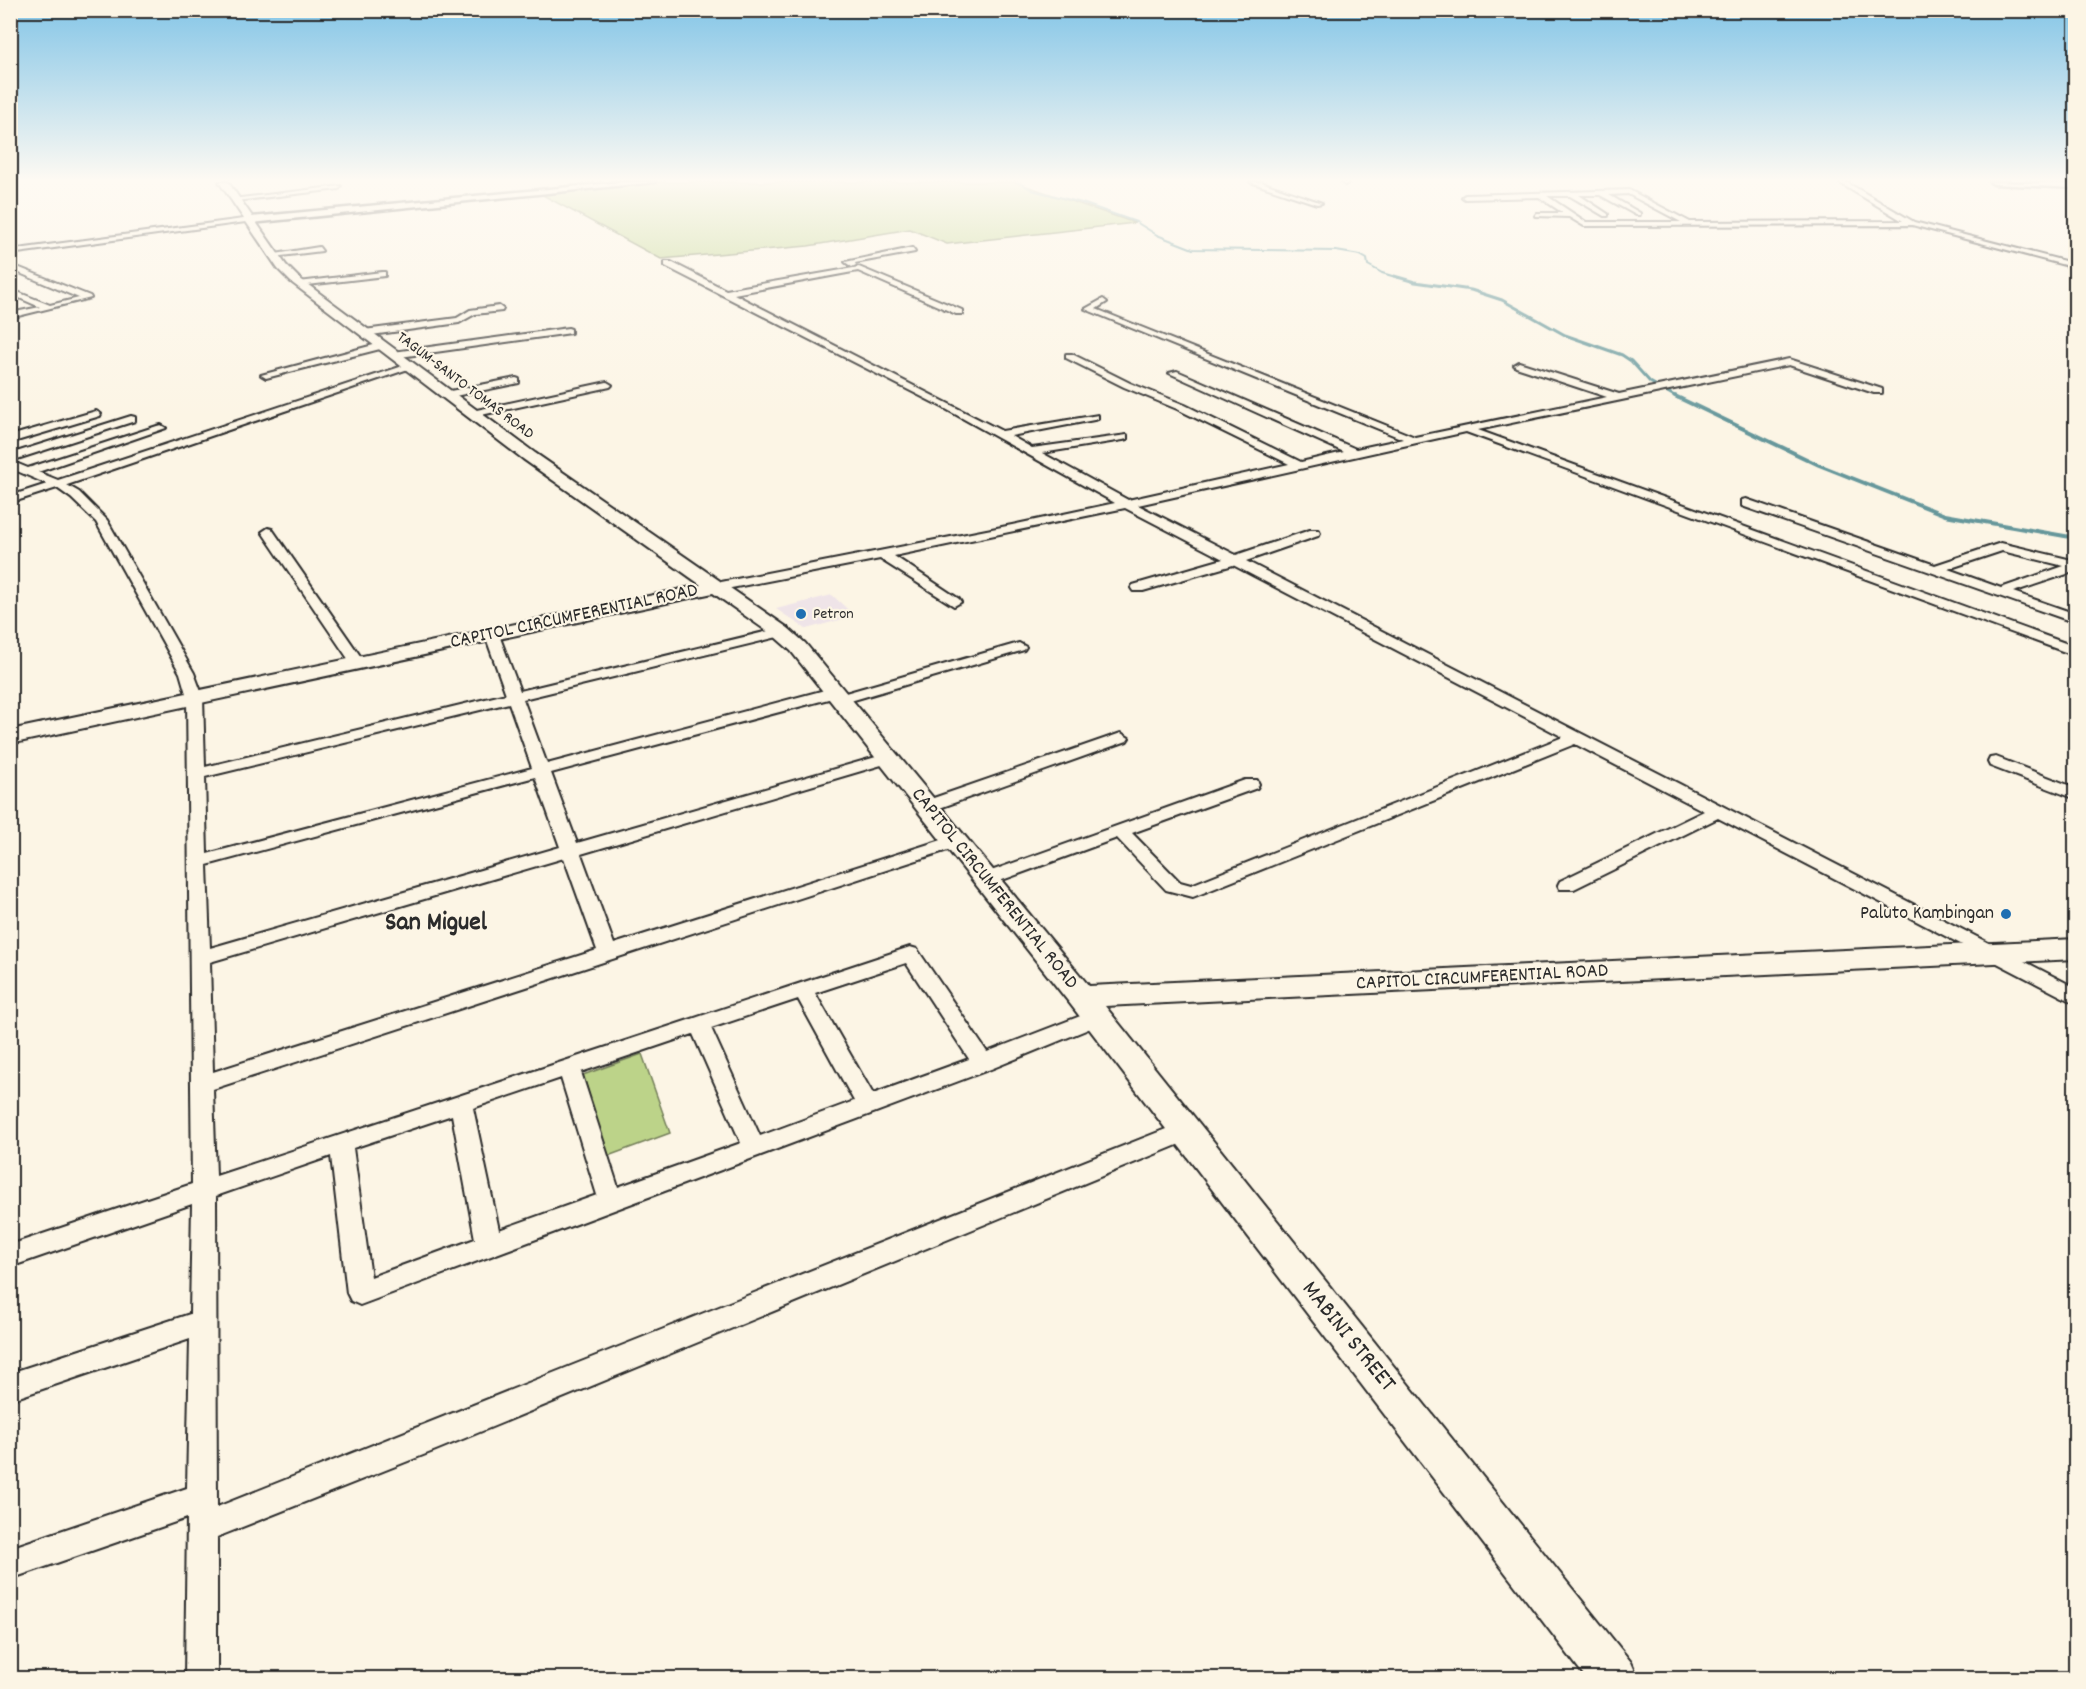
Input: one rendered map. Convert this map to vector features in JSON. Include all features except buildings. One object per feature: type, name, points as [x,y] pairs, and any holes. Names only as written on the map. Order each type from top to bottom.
[{"type":"main road","name":"TAGUM-SANTO TOMAS ROAD","points":[[278,261],[299,284],[445,394],[716,587]]},
{"type":"main road","name":"CAPITOL CIRCUMFERENTIAL ROAD","points":[[10,738],[716,587],[781,632],[806,655],[1088,1007],[2076,949]]},
{"type":"main road","name":"MABINI STREET","points":[[1088,1007],[1615,1678]]},
{"type":"street","points":[[855,261],[849,262],[859,269],[958,312]]},
{"type":"street","points":[[2056,261],[2076,266]]},
{"type":"street","points":[[668,264],[1032,451],[1717,813],[2076,997]]},
{"type":"street","points":[[10,266],[87,298],[10,316]]},
{"type":"street","points":[[726,293],[859,269]]},
{"type":"street","points":[[299,284],[382,274]]},
{"type":"street","points":[[13,294],[49,308]]},
{"type":"street","points":[[10,305],[32,301]]},
{"type":"street","points":[[1103,302],[1089,309],[1319,399],[1414,440]]},
{"type":"street","points":[[364,333],[459,320],[474,312],[499,309]]},
{"type":"street","points":[[393,355],[568,331]]},
{"type":"street","points":[[266,375],[381,346]]},
{"type":"street","points":[[1069,356],[1127,385],[1181,407],[1299,465]]},
{"type":"street","points":[[716,587],[1012,529],[1125,502],[1650,389],[1789,362],[1878,391]]},
{"type":"street","points":[[1519,365],[1616,397]]},
{"type":"street","points":[[10,500],[409,367]]},
{"type":"street","points":[[1174,373],[1355,453]]},
{"type":"street","points":[[445,394],[516,381]]},
{"type":"street","points":[[472,414],[607,385]]},
{"type":"street","points":[[10,440],[96,414]]},
{"type":"street","points":[[1001,435],[1094,417]]},
{"type":"street","points":[[10,458],[131,419]]},
{"type":"street","points":[[10,477],[161,428]]},
{"type":"street","points":[[1466,429],[2076,652]]},
{"type":"street","points":[[1032,451],[1123,437]]},
{"type":"street","points":[[10,464],[58,484],[75,495],[100,520],[187,673],[195,697],[204,1190],[201,1678]]},
{"type":"street","points":[[1746,503],[2076,619]]},
{"type":"street","points":[[268,532],[358,663]]},
{"type":"street","points":[[1138,588],[1236,560],[1314,533]]},
{"type":"street","points":[[1936,569],[2001,547],[2076,566]]},
{"type":"street","points":[[882,554],[954,602]]},
{"type":"street","points":[[1863,574],[1902,558]]},
{"type":"street","points":[[1999,593],[2076,566]]},
{"type":"street","points":[[196,774],[781,632]]},
{"type":"street","points":[[492,635],[608,954]]},
{"type":"street","points":[[198,862],[542,770],[1019,647]]},
{"type":"street","points":[[928,806],[1122,738]]},
{"type":"street","points":[[1120,831],[1173,886],[1193,891],[1575,738]]},
{"type":"street","points":[[200,958],[889,758]]},
{"type":"street","points":[[1996,762],[2076,794]]},
{"type":"street","points":[[987,879],[1251,784]]},
{"type":"street","points":[[1567,885],[1717,813]]},
{"type":"street","points":[[202,1084],[957,842]]},
{"type":"street","points":[[10,1256],[341,1143],[910,954],[983,1063]]},
{"type":"street","points":[[803,990],[868,1105]]},
{"type":"street","points":[[341,1143],[360,1293],[983,1063],[1088,1007]]},
{"type":"street","points":[[699,1024],[754,1147]]},
{"type":"street","points":[[569,1067],[610,1199]]},
{"type":"street","points":[[461,1103],[489,1244]]},
{"type":"street","points":[[202,1528],[469,1423],[1184,1132]]},
{"type":"street","points":[[10,1387],[203,1322]]},
{"type":"street","points":[[10,1564],[202,1498]]},
{"type":"shaded area","points":[[832,595],[855,616],[806,629],[776,609]]},
{"type":"green space","points":[[642,1054],[670,1133],[608,1156],[583,1075]]},
{"type":"waterway","points":[[1367,261],[1368,265],[1382,273],[1399,278]]},
{"type":"waterway","points":[[1394,276],[1415,282],[1471,290],[1502,300],[1565,335],[1622,355],[1631,361],[1650,382],[1678,398]]},
{"type":"waterway","points":[[1675,396],[1819,465],[1945,515],[2076,538]]},
{"type":"place","name":"Petron","points":[[801,614]]},
{"type":"place","name":"Paluto Kambingan","points":[[2006,914]]},
{"type":"district","name":"San Miguel","points":[[436,923]]}]
